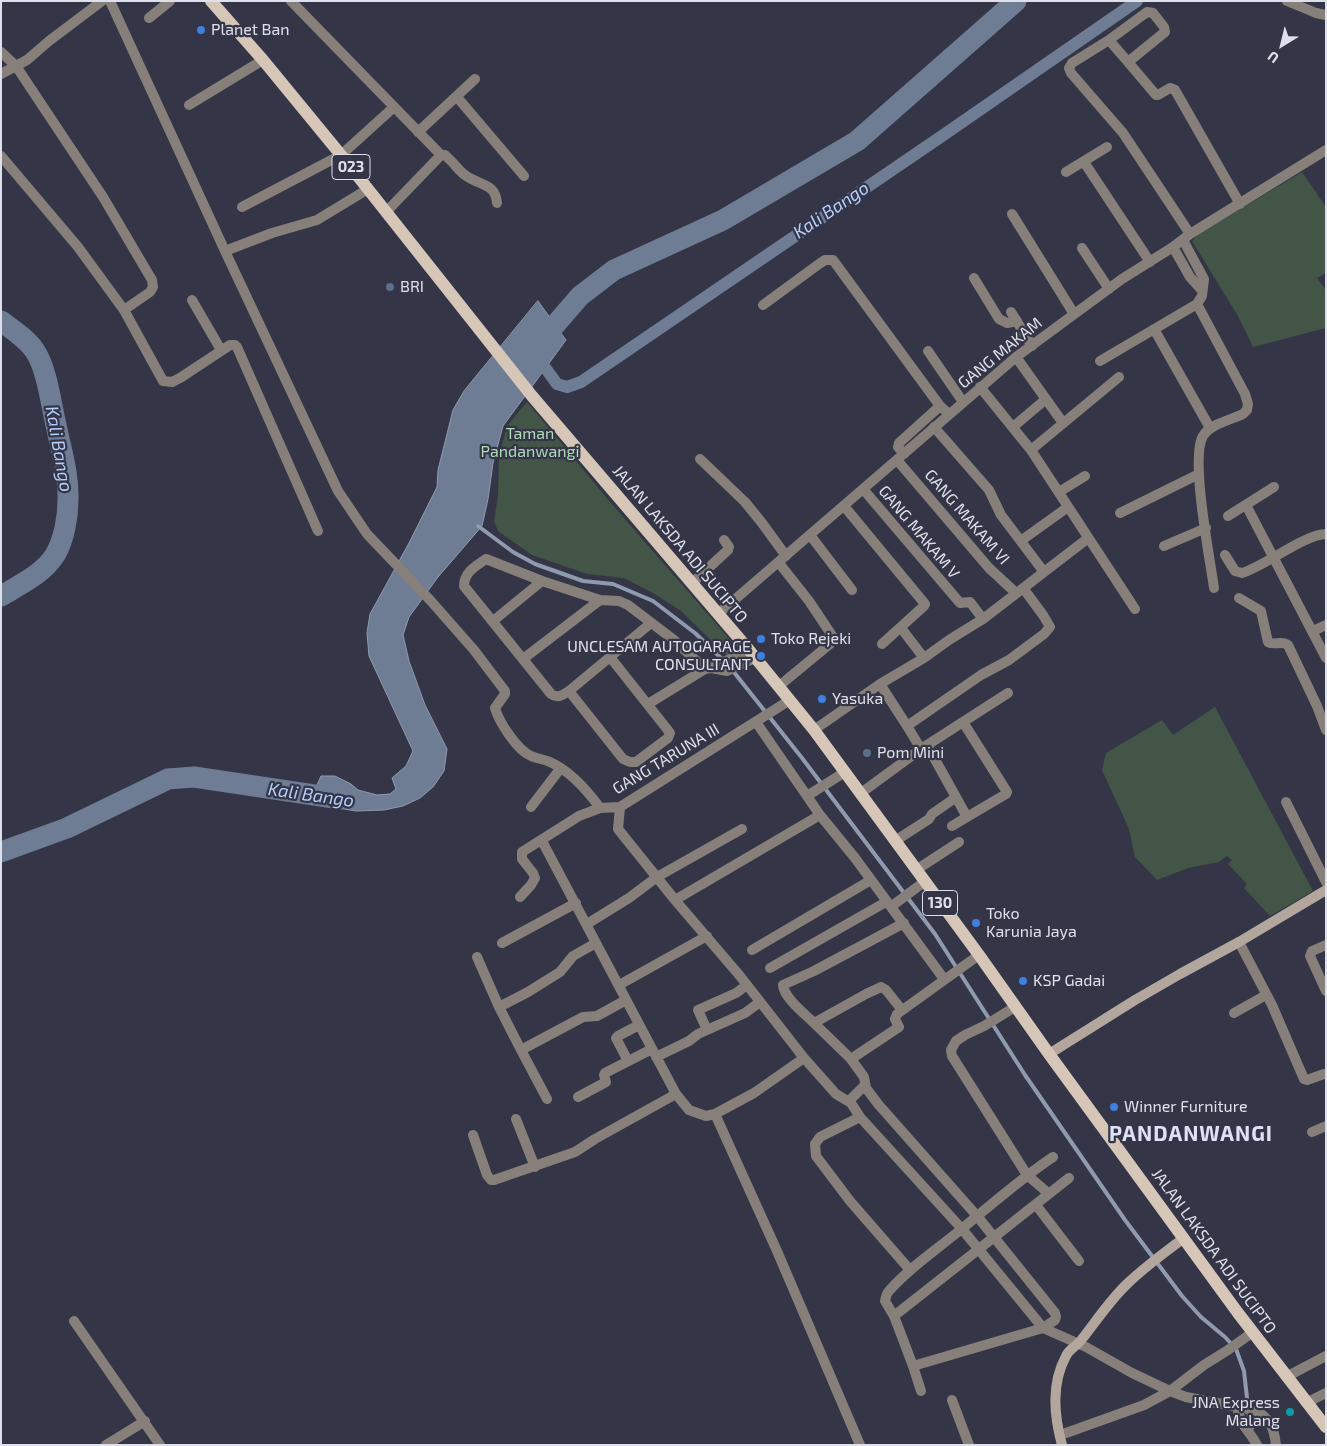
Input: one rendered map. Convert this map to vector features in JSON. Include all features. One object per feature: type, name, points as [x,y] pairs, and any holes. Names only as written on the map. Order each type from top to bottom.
[{"type":"main road","name":"023","points":[[211,1],[341,155],[485,338]]},
{"type":"main road","name":"JALAN LAKSDA ADI SUCIPTO","points":[[485,338],[814,730],[916,870],[919,885],[979,955],[1049,1054],[1286,1377],[1326,1427]]},
{"type":"street","points":[[1,74],[28,60],[48,41],[102,1]]},
{"type":"street","points":[[110,1],[338,491],[366,534],[430,600],[474,650],[505,691],[506,694],[495,708],[498,717],[515,742],[530,756],[549,761],[585,787],[600,808]]},
{"type":"street","points":[[149,18],[170,1]]},
{"type":"street","points":[[291,1],[441,155],[445,155],[466,176],[493,189],[497,203]]},
{"type":"street","points":[[1288,1],[1316,13],[1326,15]]},
{"type":"street","points":[[1100,361],[1198,304],[1202,296],[1204,282],[1186,237],[1123,133],[1070,71],[1072,63],[1109,40],[1147,12],[1153,12],[1166,31],[1128,62]]},
{"type":"street","points":[[1109,40],[1156,95],[1158,96],[1170,88],[1175,90],[1240,204]]},
{"type":"street","points":[[1,52],[16,66],[103,197],[152,280],[153,287],[150,292],[124,310]]},
{"type":"street","points":[[189,106],[262,60]]},
{"type":"street","points":[[418,132],[475,79]]},
{"type":"street","points":[[457,96],[524,176]]},
{"type":"street","points":[[242,207],[341,155],[394,107]]},
{"type":"street","points":[[1066,172],[1107,147]]},
{"type":"street","name":"GANG MAKAM","points":[[718,614],[901,457],[948,414],[1016,358],[1108,289],[1173,248],[1186,237],[1326,150]]},
{"type":"street","points":[[386,212],[441,155]]},
{"type":"street","points":[[1,156],[78,247],[124,310],[161,378],[166,382],[180,378],[221,350],[232,345],[237,347],[318,531]]},
{"type":"street","points":[[1084,162],[1150,262]]},
{"type":"street","points":[[225,251],[272,233],[317,220],[368,189]]},
{"type":"street","points":[[1012,214],[1074,314]]},
{"type":"street","points":[[1082,248],[1108,289]]},
{"type":"street","points":[[1173,248],[1190,277],[1202,289]]},
{"type":"street","points":[[763,305],[819,264],[826,260],[833,260],[940,406],[948,414]]},
{"type":"street","points":[[974,278],[999,319],[1007,323],[1014,317],[1032,346]]},
{"type":"street","points":[[192,300],[221,350]]},
{"type":"street","points":[[1198,304],[1245,394],[1248,404],[1248,410],[1243,414],[1210,428],[1200,444],[1199,474],[1214,588]]},
{"type":"street","points":[[1154,329],[1210,428]]},
{"type":"street","points":[[928,351],[963,402]]},
{"type":"street","points":[[1016,358],[1063,422]]},
{"type":"street","points":[[1031,450],[1119,377]]},
{"type":"street","points":[[980,387],[1031,450],[1135,609]]},
{"type":"street","points":[[1013,427],[1046,400]]},
{"type":"street","points":[[901,457],[899,444],[940,406]]},
{"type":"street","points":[[934,427],[989,490],[1001,515],[1022,540],[1044,572]]},
{"type":"street","name":"GANG MAKAM VI","points":[[901,457],[989,568],[1019,591],[1049,623],[1050,627],[1006,662],[981,675],[907,726]]},
{"type":"street","points":[[700,459],[744,502],[762,523],[782,560],[833,635],[833,640],[830,644],[779,686]]},
{"type":"street","points":[[1120,512],[1199,474]]},
{"type":"street","points":[[1059,492],[1085,476]]},
{"type":"street","points":[[1228,516],[1274,487]]},
{"type":"street","name":"GANG MAKAM V","points":[[863,489],[951,594],[961,604],[970,602],[983,619]]},
{"type":"street","points":[[1246,505],[1326,658]]},
{"type":"street","points":[[844,506],[925,604],[882,644]]},
{"type":"street","points":[[1022,540],[1068,507]]},
{"type":"street","points":[[1164,546],[1206,528]]},
{"type":"street","points":[[1225,554],[1235,571],[1240,573],[1246,572],[1306,540],[1320,534],[1326,534]]},
{"type":"street","points":[[810,535],[852,590]]},
{"type":"street","points":[[814,730],[880,684],[983,619],[1087,538]]},
{"type":"street","points":[[692,583],[728,550],[729,547],[724,540]]},
{"type":"street","points":[[651,623],[569,691],[555,697],[464,586],[466,574],[486,558],[542,581],[600,600],[620,601],[651,623],[674,640],[708,668]]},
{"type":"street","points":[[493,621],[542,581]]},
{"type":"street","points":[[1239,598],[1261,611],[1268,642],[1272,644],[1282,642],[1288,645],[1317,706],[1326,730]]},
{"type":"street","points":[[523,659],[600,600]]},
{"type":"street","points":[[1313,631],[1326,625]]},
{"type":"street","points":[[901,628],[924,658]]},
{"type":"street","points":[[648,704],[708,668],[725,667],[752,654]]},
{"type":"street","points":[[569,691],[623,759],[636,762],[668,738],[670,733],[610,658]]},
{"type":"street","points":[[880,684],[907,726],[924,747],[967,817]]},
{"type":"street","points":[[861,793],[924,747],[1008,694]]},
{"type":"street","name":"GANG TARUNA III","points":[[520,897],[535,878],[522,859],[522,852],[579,816],[600,808],[620,807],[790,700]]},
{"type":"street","points":[[760,720],[820,815],[871,880],[892,903],[904,924],[947,978]]},
{"type":"street","points":[[952,826],[1007,794],[962,722]]},
{"type":"street","points":[[531,807],[560,769]]},
{"type":"street","points":[[807,796],[845,772]]},
{"type":"street","points":[[895,841],[929,819],[932,814],[955,798]]},
{"type":"street","points":[[1286,802],[1326,882]]},
{"type":"street","points":[[620,807],[618,829],[675,900],[707,936],[804,1058],[836,1094],[851,1103],[860,1117],[962,1229],[1043,1328],[1079,1344],[1170,1391],[1186,1397],[1254,1410],[1268,1419],[1275,1434],[1276,1445]]},
{"type":"street","points":[[675,900],[820,815]]},
{"type":"street","points":[[587,924],[629,898],[657,877],[742,829]]},
{"type":"street","points":[[542,841],[676,1094],[689,1110],[706,1116],[715,1114],[754,1092],[804,1058]]},
{"type":"street","points":[[916,870],[959,842]]},
{"type":"street","points":[[752,950],[871,880]]},
{"type":"street","points":[[770,968],[892,903],[919,885]]},
{"type":"street","points":[[1049,1054],[1180,974],[1239,942],[1326,890]]},
{"type":"street","points":[[502,943],[576,903]]},
{"type":"street","points":[[904,924],[783,985],[784,990],[787,996],[814,1024],[851,1059],[864,1078],[866,1088],[878,1104],[977,1216],[1056,1317],[1055,1320],[1043,1328],[913,1366]]},
{"type":"street","points":[[619,985],[707,936]]},
{"type":"street","points":[[1239,942],[1266,995],[1304,1079],[1307,1080],[1324,1074]]},
{"type":"street","points":[[499,1007],[560,972],[574,956],[596,943]]},
{"type":"street","points":[[1326,945],[1312,951],[1310,956],[1326,991]]},
{"type":"street","points":[[851,1059],[899,1027],[896,1016],[902,1010],[979,955]]},
{"type":"street","points":[[478,957],[499,1007],[547,1099]]},
{"type":"street","points":[[707,1030],[698,1010],[736,993],[747,985]]},
{"type":"street","points":[[814,1024],[881,987],[886,990],[902,1010]]},
{"type":"street","points":[[1234,1013],[1266,995]]},
{"type":"street","points":[[521,1050],[583,1018],[597,1016],[626,1000]]},
{"type":"street","points":[[578,1097],[606,1082],[605,1072],[628,1062],[690,1041],[696,1035],[745,1013],[760,1002]]},
{"type":"street","points":[[1015,1007],[956,1041],[951,1050],[952,1056],[1027,1175],[1048,1193]]},
{"type":"street","points":[[628,1062],[616,1038],[639,1025]]},
{"type":"street","points":[[851,1103],[851,1099],[862,1088],[866,1088]]},
{"type":"street","points":[[473,1136],[487,1175],[491,1180],[535,1167],[575,1152],[595,1138],[676,1094]]},
{"type":"street","points":[[715,1114],[860,1445]]},
{"type":"street","points":[[860,1117],[820,1137],[815,1144],[816,1156],[850,1201],[910,1270]]},
{"type":"street","points":[[516,1119],[535,1167]]},
{"type":"street","points":[[1312,1132],[1326,1126]]},
{"type":"street","points":[[921,1391],[894,1316],[885,1302],[886,1295],[910,1270],[1027,1175],[1053,1157]]},
{"type":"street","points":[[894,1316],[993,1236],[1069,1178]]},
{"type":"street","points":[[1036,1204],[1079,1261]]},
{"type":"street","points":[[1062,1445],[1058,1428],[1055,1395],[1057,1382],[1067,1354],[1079,1344],[1127,1283],[1184,1238]]},
{"type":"street","points":[[74,1321],[160,1445]]},
{"type":"street","points":[[1066,1432],[1131,1411],[1170,1391],[1253,1332]]},
{"type":"street","points":[[1286,1377],[1326,1356]]},
{"type":"street","points":[[1306,1402],[1326,1393]]},
{"type":"street","points":[[952,1400],[969,1445]]},
{"type":"street","points":[[1238,1406],[1239,1418],[1257,1445]]},
{"type":"street","points":[[106,1445],[145,1421]]},
{"type":"green space","points":[[1302,172],[1326,207],[1326,273],[1317,278],[1326,290],[1326,328],[1253,347],[1238,316],[1192,241],[1197,235]]},
{"type":"green space","name":"Taman Pandanwangi","points":[[527,402],[611,503],[739,650],[726,655],[681,611],[653,593],[624,578],[587,574],[532,555],[498,531],[494,521],[498,495],[499,457],[507,426]]},
{"type":"green space","points":[[1215,707],[1313,891],[1270,916],[1244,888],[1247,884],[1228,864],[1232,860],[1227,856],[1219,862],[1188,868],[1157,880],[1135,857],[1129,829],[1102,770],[1106,753],[1162,720],[1173,735]]},
{"type":"water","points":[[538,301],[566,340],[503,426],[493,463],[482,526],[438,577],[409,617],[403,635],[409,661],[425,705],[447,749],[444,771],[433,787],[420,798],[403,806],[384,810],[356,811],[309,803],[321,776],[335,776],[358,790],[377,795],[390,794],[396,789],[392,778],[406,766],[413,751],[369,656],[367,633],[370,614],[437,487],[438,470],[453,410],[464,391]]},
{"type":"waterway","name":"Kali Bango","points":[[536,347],[580,296],[614,270],[723,220],[857,141],[1016,1]]},
{"type":"waterway","name":"Kali Bango","points":[[536,355],[557,384],[567,387],[581,382],[1137,1]]},
{"type":"waterway","name":"Kali Bango","points":[[1,321],[32,347],[43,367],[64,462],[68,500],[65,528],[55,555],[38,573],[1,596]]},
{"type":"waterway","points":[[478,526],[513,552],[535,564],[583,581],[613,584],[653,601],[695,633],[723,660]]},
{"type":"waterway","points":[[733,671],[802,758],[935,934],[1025,1075],[1125,1220],[1182,1296],[1201,1317],[1236,1349],[1244,1371],[1250,1425],[1252,1428]]},
{"type":"waterway","name":"Kali Bango","points":[[1,852],[67,828],[168,779],[194,777],[341,799]]},
{"type":"place","name":"Planet Ban","points":[[201,30]]},
{"type":"place","name":"BRI","points":[[390,287]]},
{"type":"place","name":"Toko Rejeki","points":[[761,639]]},
{"type":"place","name":"UNCLESAM AUTOGARAGE CONSULTANT","points":[[761,656]]},
{"type":"place","name":"Yasuka","points":[[822,699]]},
{"type":"place","name":"Pom Mini","points":[[867,753]]},
{"type":"place","name":"Toko Karunia Jaya","points":[[976,923]]},
{"type":"place","name":"KSP Gadai","points":[[1023,981]]},
{"type":"place","name":"Winner Furniture","points":[[1114,1107]]},
{"type":"place","name":"JNA Express Malang","points":[[1290,1412]]},
{"type":"district","name":"PANDANWANGI","points":[[1191,1134]]}]
